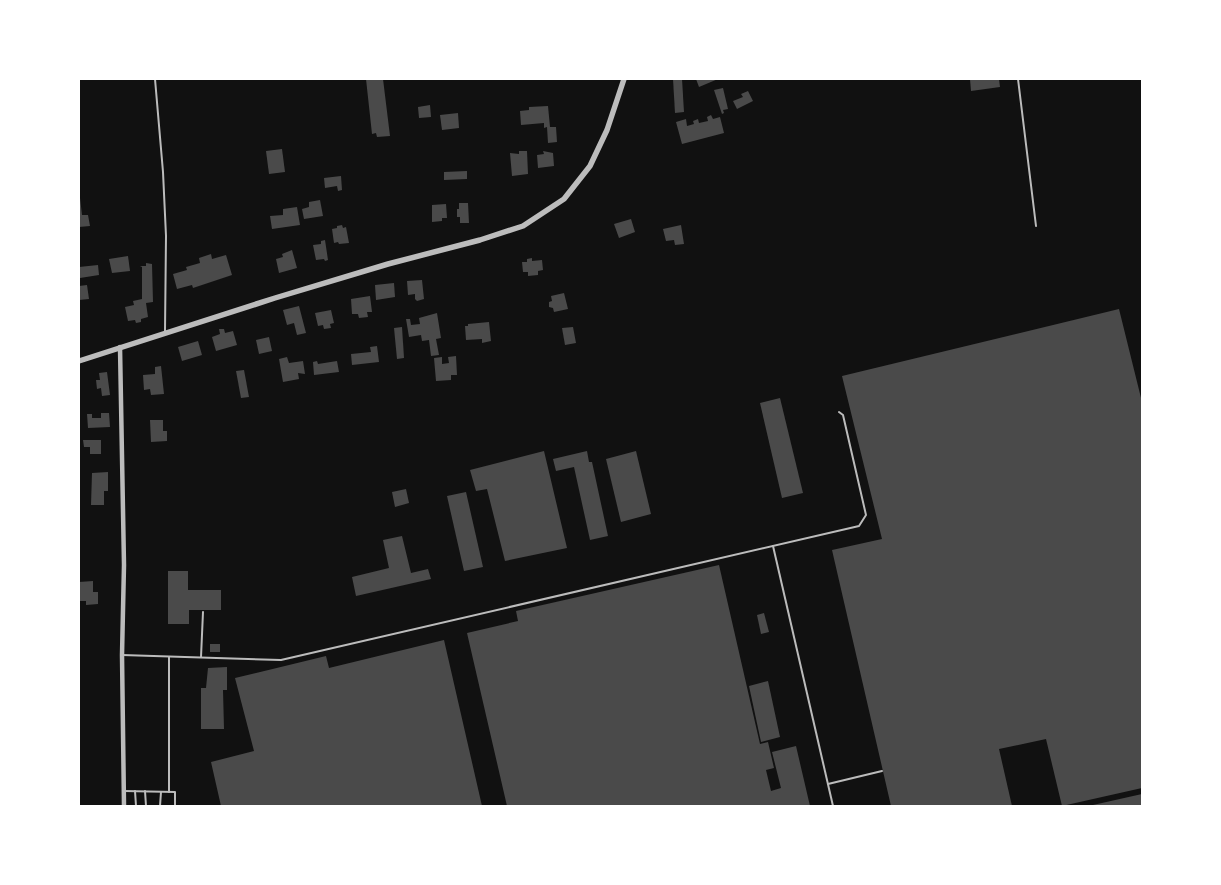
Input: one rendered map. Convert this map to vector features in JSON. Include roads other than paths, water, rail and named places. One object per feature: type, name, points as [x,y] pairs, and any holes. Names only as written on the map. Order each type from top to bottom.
[{"type":"street","points":[[79,361],[275,298],[524,226],[564,199],[590,166],[607,130],[624,79]]},
{"type":"street","points":[[120,348],[124,565],[122,655],[124,806]]},
{"type":"lane","points":[[155,79],[165,218],[165,334]]},
{"type":"lane","points":[[1018,79],[1036,226]]},
{"type":"lane","points":[[122,655],[281,660],[859,526],[866,515],[843,415],[839,412]]},
{"type":"lane","points":[[773,546],[833,806]]},
{"type":"lane","points":[[201,657],[203,612]]},
{"type":"lane","points":[[169,657],[169,792]]},
{"type":"lane","points":[[828,784],[882,771]]},
{"type":"lane","points":[[124,791],[175,792],[175,806]]},
{"type":"lane","points":[[136,791],[136,806]]},
{"type":"lane","points":[[145,791],[146,806]]},
{"type":"lane","points":[[160,806],[161,792]]}]
